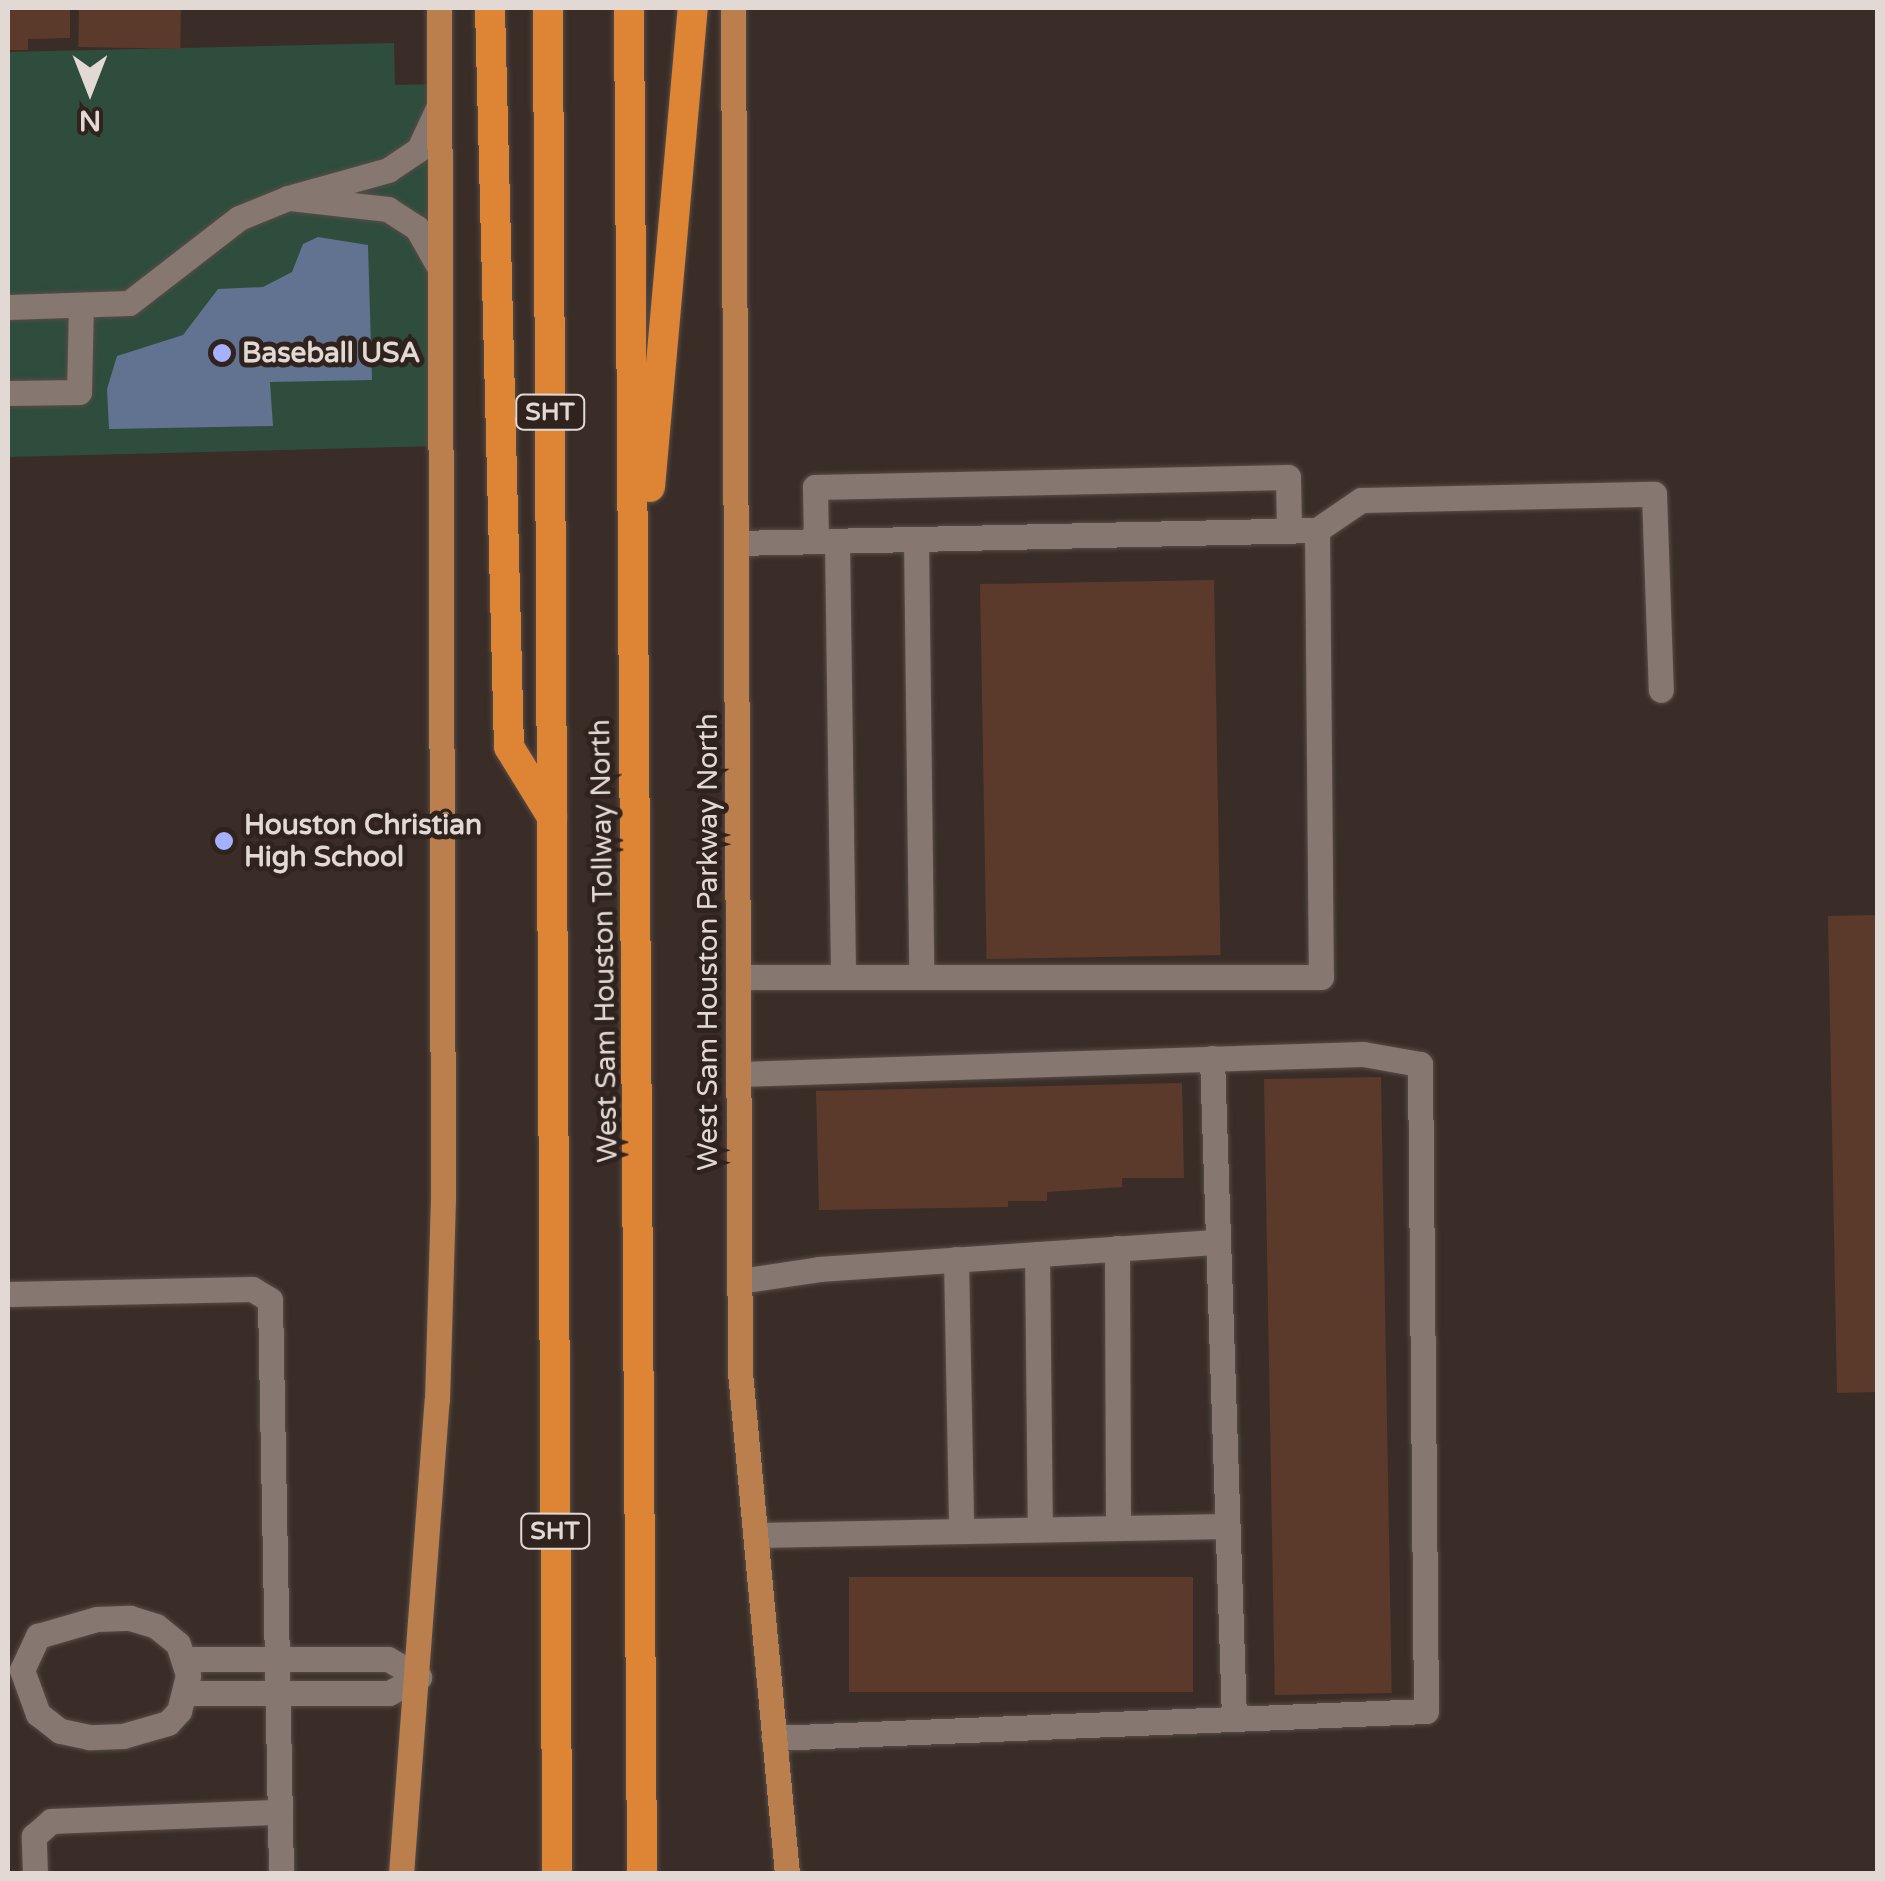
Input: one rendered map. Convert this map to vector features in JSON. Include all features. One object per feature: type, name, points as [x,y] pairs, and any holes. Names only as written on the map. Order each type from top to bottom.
[{"type":"highway","points":[[490,8],[510,747],[552,818]]},
{"type":"highway","name":"West Sam Houston Tollway North","points":[[548,8],[556,1874]]},
{"type":"highway","name":"West Sam Houston Tollway North","points":[[630,8],[642,1874]]},
{"type":"highway","points":[[634,670],[693,8]]},
{"type":"main road","points":[[401,1874],[418,1678],[443,1199],[439,8]]},
{"type":"main road","name":"West Sam Houston Parkway North","points":[[733,8],[740,1372],[787,1874]]},
{"type":"lane","points":[[8,306],[129,304],[239,218],[288,198],[388,170],[420,148],[438,106]]},
{"type":"lane","points":[[288,198],[388,209],[418,228],[438,265]]},
{"type":"lane","points":[[8,393],[79,392],[81,305]]},
{"type":"lane","points":[[843,978],[827,541],[815,487],[1288,476],[1289,530]]},
{"type":"lane","points":[[736,543],[1317,530],[1361,500],[1654,494],[1661,690]]},
{"type":"lane","points":[[738,978],[1322,977],[1317,530]]},
{"type":"lane","points":[[916,539],[921,977]]},
{"type":"lane","points":[[738,1074],[1362,1054],[1420,1064],[1426,1711],[774,1738]]},
{"type":"lane","points":[[1212,1058],[1234,1716]]},
{"type":"lane","points":[[740,1281],[956,1259],[1218,1242]]},
{"type":"lane","points":[[1118,1248],[1118,1528]]},
{"type":"lane","points":[[1036,1254],[1040,1528]]},
{"type":"lane","points":[[956,1259],[961,1530]]},
{"type":"lane","points":[[8,1294],[252,1288],[270,1300],[281,1874]]},
{"type":"lane","points":[[756,1535],[1228,1526]]},
{"type":"lane","points":[[97,1620],[156,1626],[178,1644],[185,1659],[188,1692],[168,1723],[123,1736],[89,1737],[60,1731],[38,1714],[22,1670],[38,1636],[97,1620]]},
{"type":"lane","points":[[185,1659],[388,1659],[418,1678]]},
{"type":"lane","points":[[188,1692],[389,1692],[418,1678]]},
{"type":"lane","points":[[35,1874],[34,1836],[51,1821],[280,1812]]},
{"type":"green space","name":"Baseball USA","points":[[394,43],[395,85],[439,84],[437,446],[8,457],[8,52]]},
{"type":"water","points":[[318,237],[368,245],[372,380],[270,382],[273,426],[109,429],[107,389],[117,356],[183,335],[218,289],[263,287],[292,272],[303,244]]},
{"type":"building","points":[[8,8],[70,8],[70,38],[28,39],[28,50],[8,50]]},
{"type":"building","points":[[79,8],[181,10],[180,49],[78,47]]},
{"type":"building","points":[[1214,580],[1221,955],[987,959],[980,584]]},
{"type":"building","points":[[1878,915],[1878,1392],[1837,1393],[1828,916]]},
{"type":"building","points":[[1381,1077],[1392,1693],[1275,1695],[1264,1079]]},
{"type":"building","points":[[1182,1083],[1184,1178],[1122,1178],[1122,1187],[1047,1192],[1047,1201],[1008,1201],[1008,1207],[819,1210],[816,1091]]},
{"type":"building","points":[[849,1577],[1193,1577],[1193,1692],[849,1692]]},
{"type":"place","name":"Baseball USA","points":[[222,353]]},
{"type":"place","name":"Houston Christian High School","points":[[224,841]]}]
